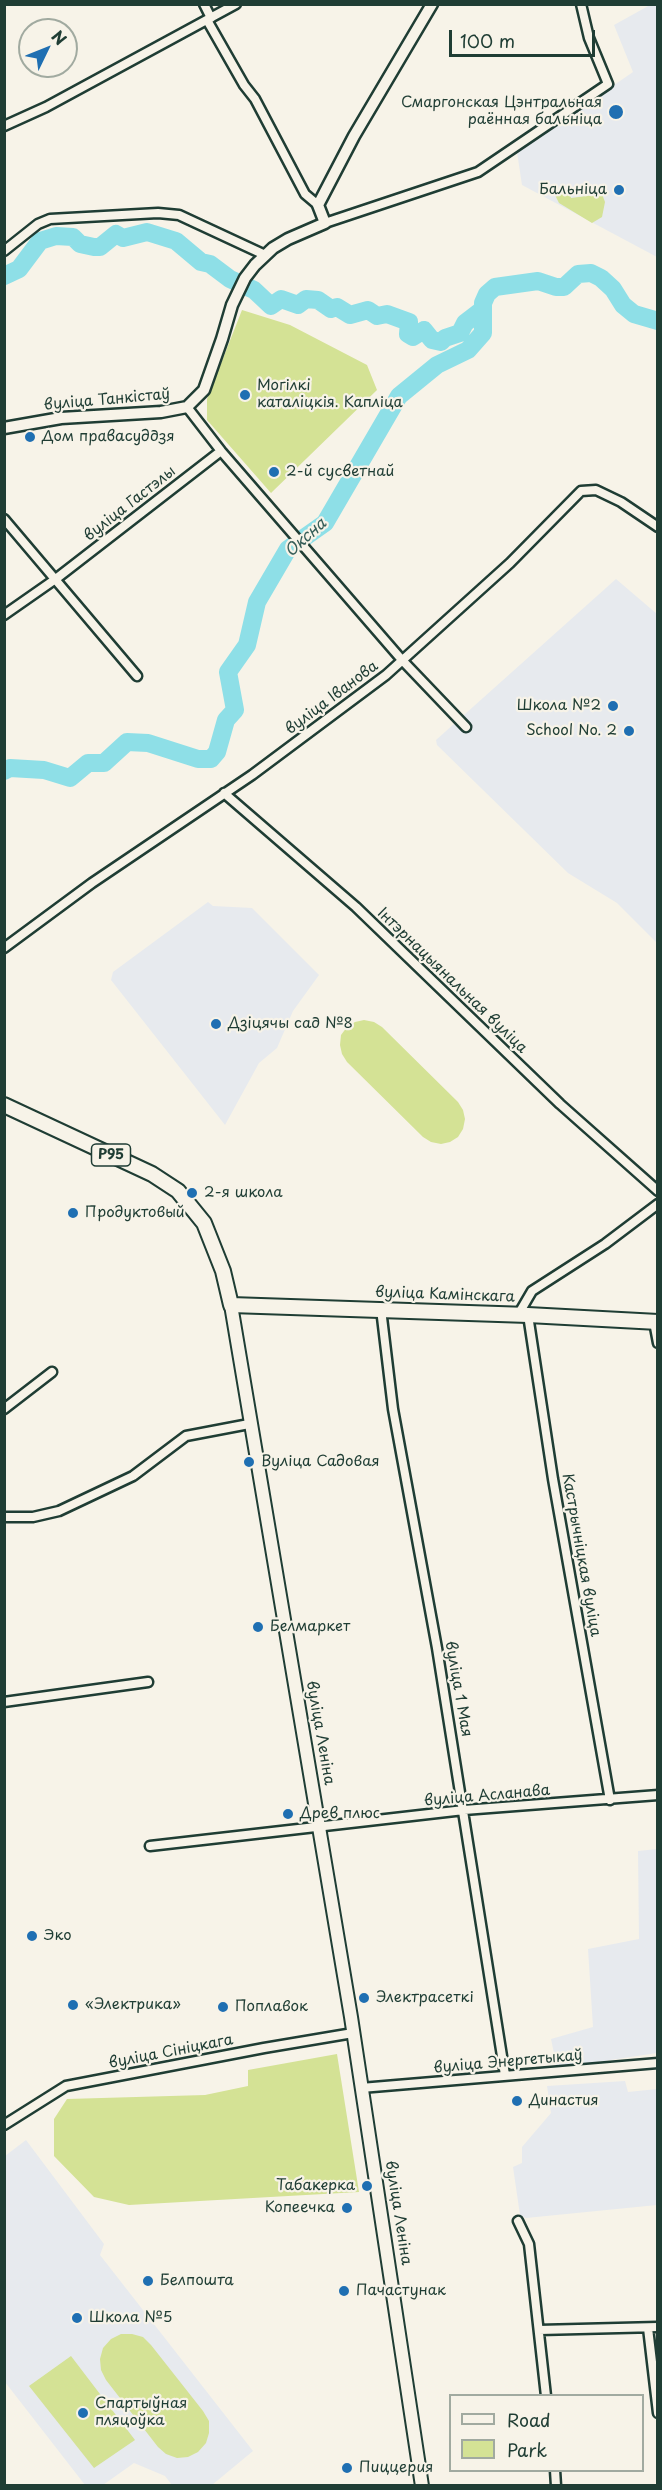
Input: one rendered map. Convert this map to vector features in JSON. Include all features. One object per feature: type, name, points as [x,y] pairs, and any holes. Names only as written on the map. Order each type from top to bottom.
[{"type":"main road","name":"вуліца Леніна","points":[[4,1105],[152,1174],[178,1191],[204,1223],[223,1271],[231,1305],[249,1424],[320,1828],[422,2486]]},
{"type":"main road","name":"вуліца Камінскага","points":[[231,1305],[381,1309],[656,1322]]},
{"type":"street","points":[[204,4],[209,19],[244,85],[255,99],[305,194],[318,205],[325,223]]},
{"type":"street","points":[[4,126],[46,107],[236,4]]},
{"type":"street","points":[[318,205],[354,136],[432,4]]},
{"type":"street","name":"вуліца Танкістаў","points":[[4,428],[61,418],[161,412],[187,407],[204,390],[232,305],[244,279],[265,255],[288,239],[325,223],[478,172],[608,84],[589,38],[582,4]]},
{"type":"street","points":[[4,251],[38,224],[50,219],[159,213],[179,215],[265,255]]},
{"type":"street","points":[[187,407],[221,451],[402,660],[466,726]]},
{"type":"street","name":"вуліца Гастэлы","points":[[4,615],[57,579],[221,451]]},
{"type":"street","name":"вуліца Іванова","points":[[4,948],[92,883],[225,793],[352,702],[510,563],[581,491],[596,490],[657,527]]},
{"type":"street","points":[[4,519],[137,676]]},
{"type":"street","name":"Інтэрнацыянальная вуліца","points":[[225,793],[356,907],[560,1104],[657,1191]]},
{"type":"street","points":[[523,1315],[532,1291],[605,1244],[657,1204]]},
{"type":"street","name":"вуліца 1 Мая","points":[[381,1309],[393,1409],[437,1648],[505,2075]]},
{"type":"street","name":"Кастрычніцкая вуліца","points":[[523,1315],[610,1800]]},
{"type":"street","points":[[656,1322],[657,1343]]},
{"type":"street","points":[[4,1409],[52,1372]]},
{"type":"street","points":[[4,1517],[33,1517],[59,1511],[133,1476],[186,1436],[249,1424]]},
{"type":"street","points":[[4,1702],[148,1682]]},
{"type":"street","name":"вуліца Асланава","points":[[150,1846],[464,1810],[657,1795]]},
{"type":"street","name":"вуліца Сініцкага","points":[[4,2125],[66,2086],[353,2033]]},
{"type":"street","name":"вуліца Энергетыкаў","points":[[361,2088],[657,2064]]},
{"type":"street","points":[[518,2221],[529,2244],[546,2394]]},
{"type":"street","points":[[539,2330],[653,2328],[657,2413]]},
{"type":"shaded area","name":"Смаргонская Цэнтральная раённая бальніца","points":[[650,5],[657,5],[657,257],[522,185],[517,152],[633,72],[614,25]]},
{"type":"shaded area","points":[[616,579],[657,614],[657,943],[617,903],[568,873],[437,745],[436,740]]},
{"type":"shaded area","name":"Дзіцячы сад №8","points":[[208,902],[213,906],[252,908],[319,975],[293,1011],[277,1048],[259,1063],[225,1125],[111,980],[113,972]]},
{"type":"shaded area","points":[[657,1849],[657,2053],[557,2068],[551,2039],[593,2027],[588,1949],[639,1939],[638,1851]]},
{"type":"shaded area","points":[[625,2081],[628,2092],[657,2089],[657,2205],[526,2218],[520,2215],[513,2167],[522,2163],[522,2147],[551,2113],[547,2086]]},
{"type":"shaded area","name":"Школа №5","points":[[26,2140],[104,2244],[100,2255],[253,2451],[212,2485],[172,2485],[165,2476],[134,2463],[103,2485],[85,2485],[5,2382],[5,2156]]},
{"type":"green space","points":[[563,187],[569,190],[571,198],[602,194],[605,202],[602,217],[592,223],[559,203],[555,195],[557,190]]},
{"type":"green space","points":[[242,310],[290,325],[367,365],[377,390],[271,493],[207,420],[207,399]]},
{"type":"green space","points":[[364,1020],[382,1027],[458,1102],[465,1119],[458,1137],[441,1144],[423,1137],[347,1062],[340,1045],[341,1035],[347,1027]]},
{"type":"green space","points":[[337,2054],[359,2192],[129,2205],[94,2197],[54,2156],[54,2119],[67,2099],[205,2095],[248,2086],[248,2070]]},
{"type":"green space","points":[[121,2334],[143,2337],[203,2411],[209,2421],[209,2433],[206,2443],[198,2452],[188,2457],[177,2458],[166,2454],[158,2447],[106,2380],[101,2370],[100,2359],[103,2348],[111,2339]]},
{"type":"green space","name":"Спартыўная пляцоўка","points":[[71,2356],[135,2440],[94,2468],[29,2386]]},
{"type":"waterway","points":[[4,276],[19,269],[40,241],[56,236],[73,237],[80,244],[100,247],[116,234],[123,238],[147,232],[176,241],[201,262],[210,264],[230,279],[254,290],[271,306],[281,299],[298,305],[306,299],[318,300],[331,309],[337,307],[350,315],[368,310],[377,316],[387,314],[409,322],[408,334],[413,337],[424,330],[432,340],[441,342],[445,338],[460,333],[465,323],[482,310]]},
{"type":"waterway","name":"Оксна","points":[[4,771],[10,768],[44,770],[70,778],[88,763],[104,763],[127,742],[148,743],[198,759],[211,759],[217,752],[226,720],[235,710],[228,672],[247,645],[257,602],[288,549],[325,523],[399,396],[437,365],[468,350],[483,333],[483,303],[487,294],[495,287],[538,281],[564,287],[578,274],[591,273],[601,278],[613,289],[623,305],[634,314],[658,321]]},
{"type":"place","name":"Смаргонская Цэнтральная раённая бальніца","points":[[616,112]]},
{"type":"place","name":"Бальніца","points":[[619,190]]},
{"type":"place","name":"Могілкі каталіцкія. Капліца","points":[[245,395]]},
{"type":"place","name":"Дом правасуддзя","points":[[30,437]]},
{"type":"place","name":"2-й сусветнай","points":[[274,472]]},
{"type":"place","name":"Школа №2","points":[[613,706]]},
{"type":"place","name":"School No. 2","points":[[629,731]]},
{"type":"place","name":"Дзіцячы сад №8","points":[[216,1024]]},
{"type":"place","name":"2-я школа","points":[[192,1193]]},
{"type":"place","name":"Продуктовый","points":[[73,1213]]},
{"type":"place","name":"Вуліца Садовая","points":[[249,1462]]},
{"type":"place","name":"Белмаркет","points":[[258,1627]]},
{"type":"place","name":"Древ плюс","points":[[288,1814]]},
{"type":"place","name":"Эко","points":[[32,1936]]},
{"type":"place","name":"Электрасеткі","points":[[364,1998]]},
{"type":"place","name":"«Электрика»","points":[[73,2005]]},
{"type":"place","name":"Поплавок","points":[[223,2007]]},
{"type":"place","name":"Династия","points":[[517,2101]]},
{"type":"place","name":"Табакерка","points":[[367,2186]]},
{"type":"place","name":"Копеечка","points":[[347,2208]]},
{"type":"place","name":"Белпошта","points":[[148,2281]]},
{"type":"place","name":"Пачастунак","points":[[344,2291]]},
{"type":"place","name":"Школа №5","points":[[77,2318]]},
{"type":"place","name":"Спартыўная пляцоўка","points":[[83,2413]]},
{"type":"place","name":"Пиццерия","points":[[347,2468]]}]
